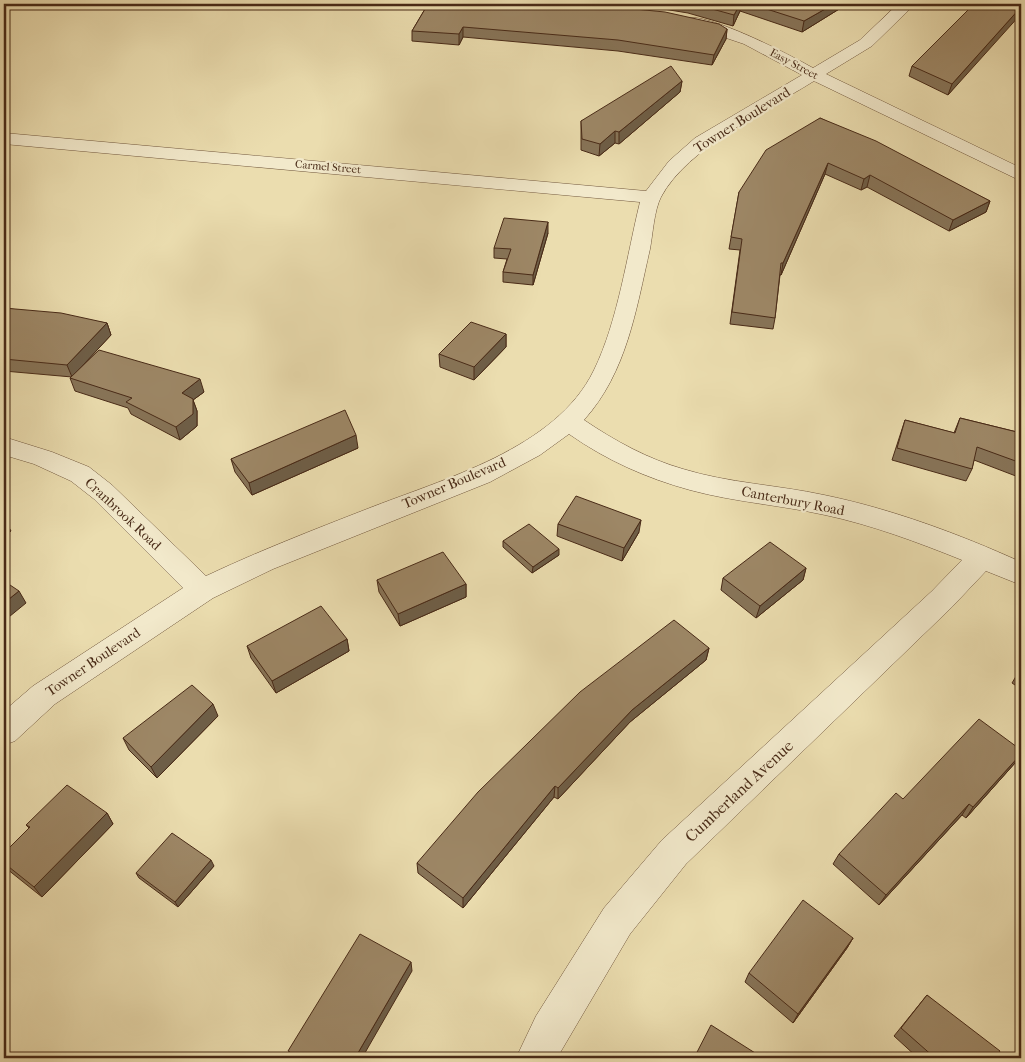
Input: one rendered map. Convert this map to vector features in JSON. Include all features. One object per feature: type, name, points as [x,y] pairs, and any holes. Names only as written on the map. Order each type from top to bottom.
[{"type":"street","name":"Towner Boulevard","points":[[4,731],[44,696],[203,590],[263,561],[481,475],[531,449],[569,422],[587,402],[609,363],[620,332],[651,197],[676,165],[702,142],[866,43],[907,4]]},
{"type":"street","name":"Easy Street","points":[[680,18],[724,30],[750,41],[815,75],[1021,175]]},
{"type":"street","name":"Carmel Street","points":[[4,138],[651,197]]},
{"type":"street","name":"Canterbury Road","points":[[569,422],[610,450],[661,471],[690,480],[825,505],[868,516],[923,533],[983,556],[1021,574]]},
{"type":"street","name":"Cranbrook Road","points":[[4,446],[80,474],[104,492],[203,590]]},
{"type":"street","name":"Cumberland Avenue","points":[[536,1058],[550,1030],[617,922],[674,852],[942,599],[983,556]]},
{"type":"building","points":[[428,4],[584,4],[665,12],[719,24],[727,29],[714,55],[618,40],[463,27],[459,34],[412,31]]},
{"type":"building","points":[[694,4],[740,4],[734,15]]},
{"type":"building","points":[[751,4],[834,4],[804,21]]},
{"type":"building","points":[[974,4],[1021,4],[1021,7],[952,84],[912,66]]},
{"type":"building","points":[[671,66],[682,81],[619,132],[615,131],[600,144],[582,139],[581,121]]},
{"type":"building","points":[[820,118],[876,141],[990,201],[953,220],[870,175],[864,179],[828,163],[783,263],[781,263],[775,318],[732,312],[742,239],[731,237],[739,192],[766,150]]},
{"type":"building","points":[[504,218],[548,222],[533,275],[503,272],[511,249],[494,248]]},
{"type":"building","points":[[4,308],[61,313],[107,323],[67,365],[4,359]]},
{"type":"building","points":[[471,322],[506,334],[474,367],[439,354]]},
{"type":"building","points":[[99,350],[200,379],[182,393],[193,399],[193,414],[176,427],[126,402],[132,398],[70,378]]},
{"type":"building","points":[[345,410],[356,435],[249,483],[231,459]]},
{"type":"building","points":[[960,418],[1021,433],[1021,463],[977,447],[972,469],[897,448],[905,420],[955,433]]},
{"type":"building","points":[[576,496],[641,520],[624,548],[558,524]]},
{"type":"building","points":[[529,524],[559,549],[533,567],[503,541]]},
{"type":"building","points":[[770,542],[806,568],[760,606],[723,578]]},
{"type":"building","points":[[443,552],[466,584],[398,614],[377,580]]},
{"type":"building","points":[[4,581],[19,591],[4,603]]},
{"type":"building","points":[[321,606],[347,639],[272,681],[247,646]]},
{"type":"building","points":[[674,620],[709,648],[632,710],[558,788],[555,786],[463,898],[417,863],[478,792],[580,692]]},
{"type":"building","points":[[192,685],[213,704],[151,767],[123,738]]},
{"type":"building","points":[[979,719],[1021,750],[1021,754],[973,807],[969,804],[886,895],[839,854],[896,793],[903,799]]},
{"type":"building","points":[[67,785],[107,813],[34,887],[4,863],[4,853],[30,827],[26,825]]},
{"type":"building","points":[[172,833],[211,860],[175,902],[136,873]]},
{"type":"building","points":[[803,900],[853,938],[798,1014],[749,973]]},
{"type":"building","points":[[360,934],[411,962],[355,1058],[286,1058],[290,1052],[288,1051]]},
{"type":"building","points":[[927,995],[1000,1051],[995,1058],[935,1058],[901,1028]]},
{"type":"building","points":[[711,1025],[763,1058],[694,1058]]}]
